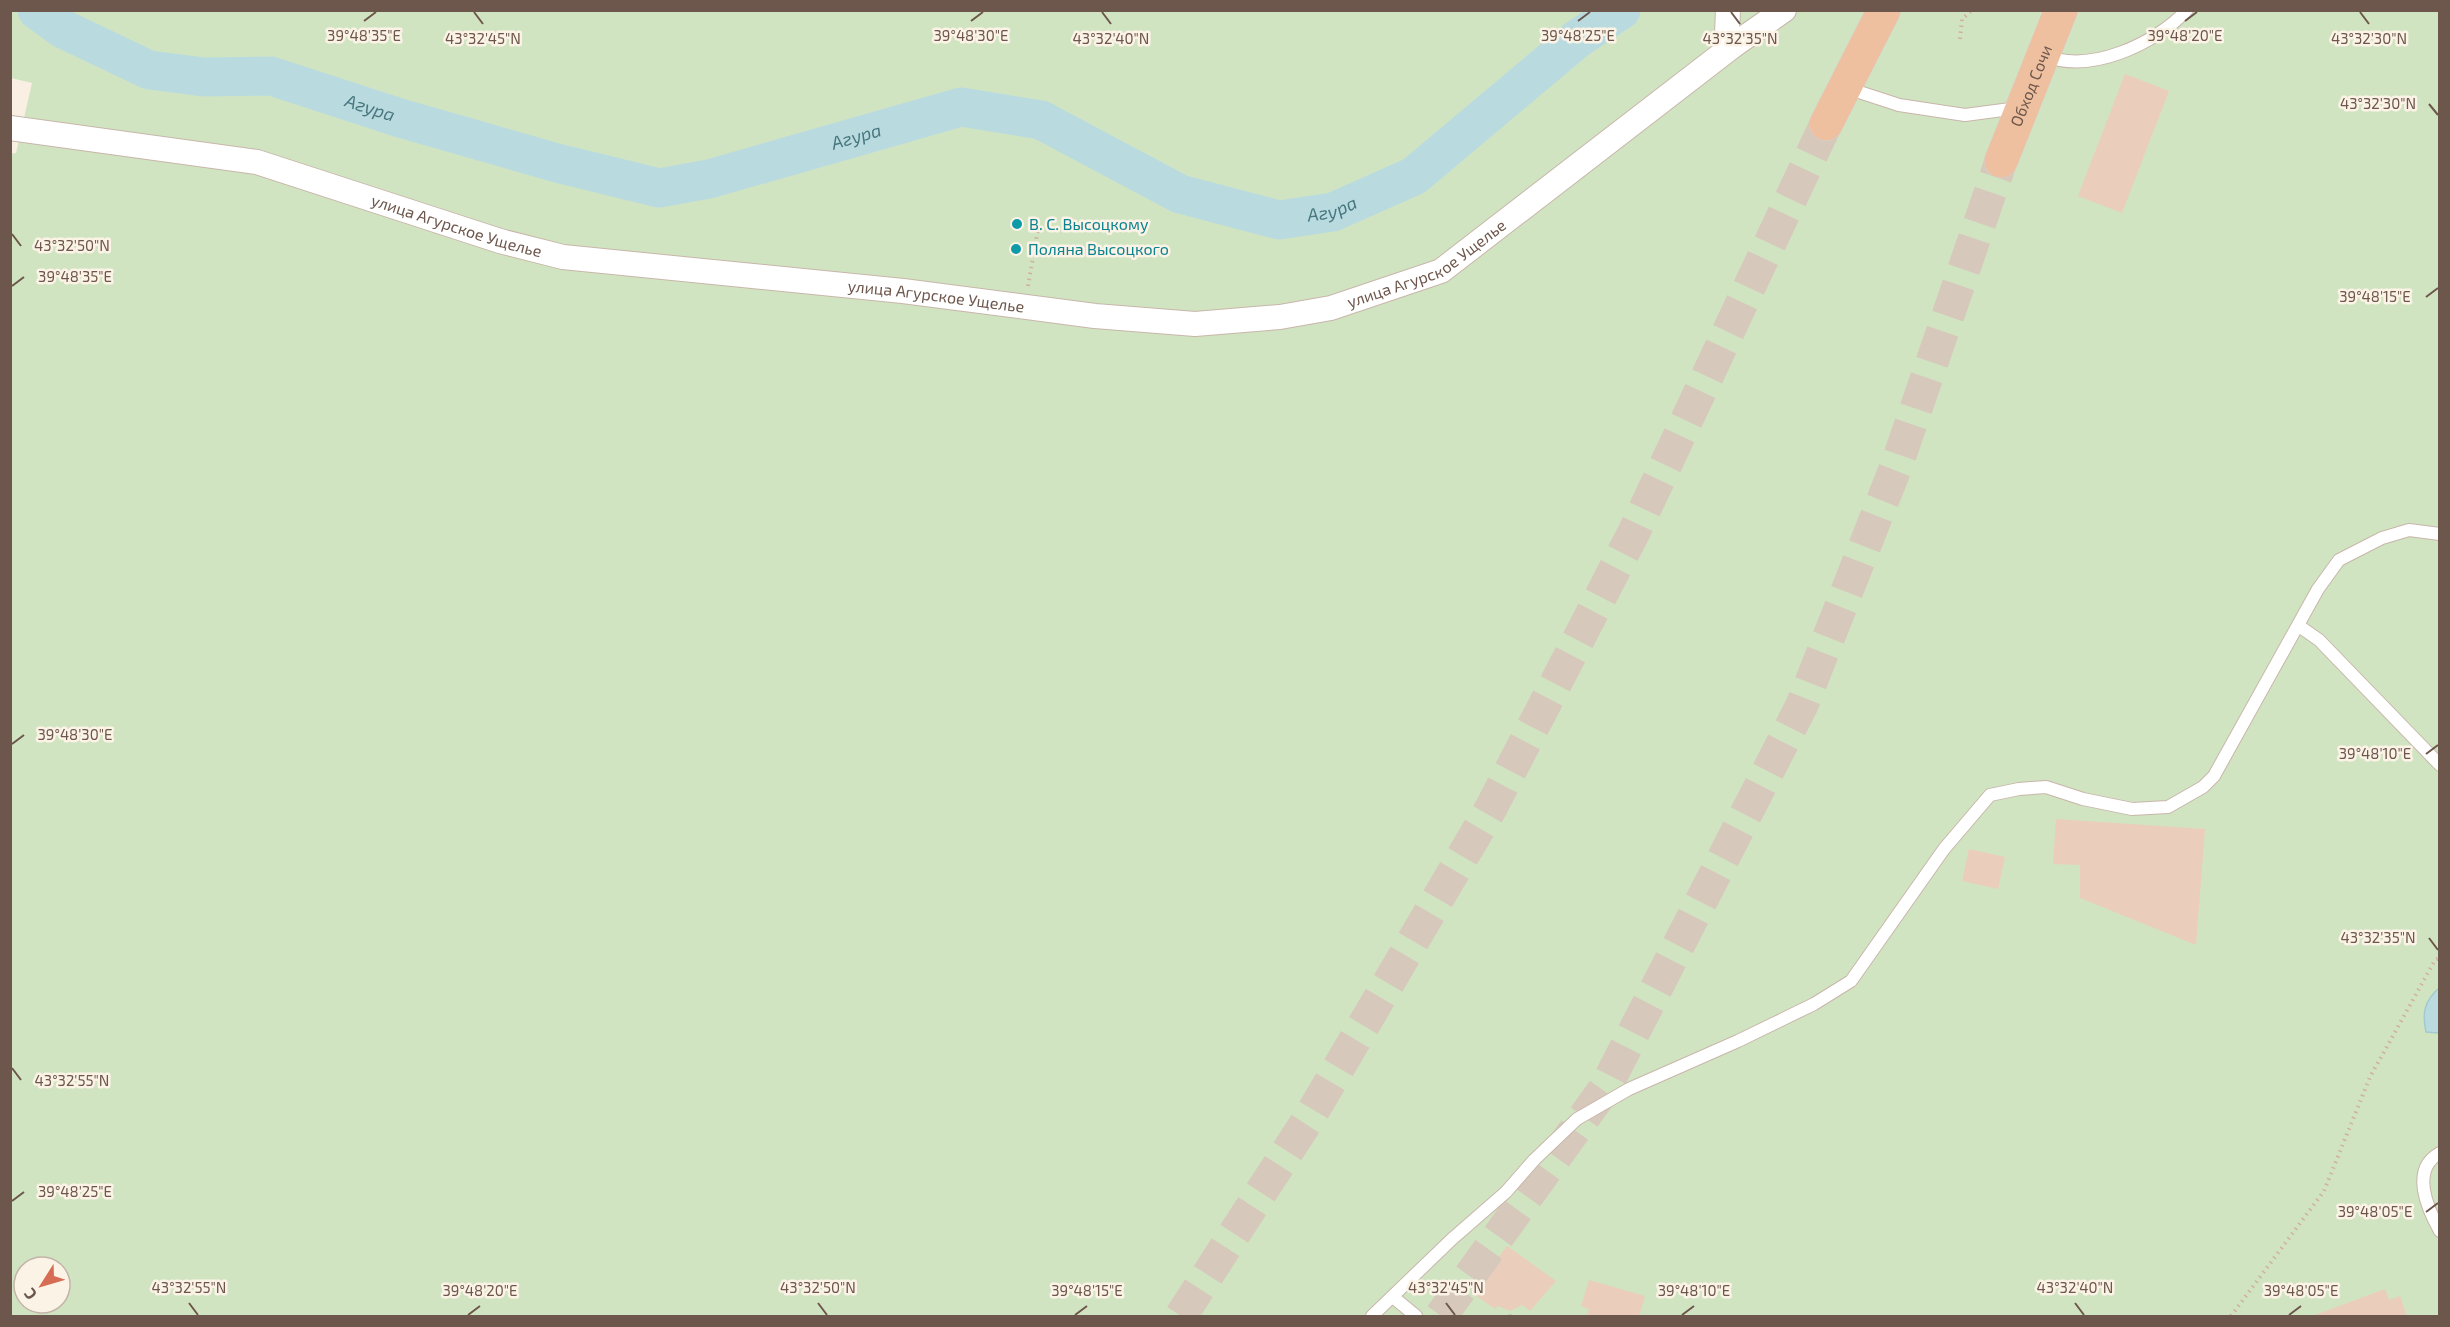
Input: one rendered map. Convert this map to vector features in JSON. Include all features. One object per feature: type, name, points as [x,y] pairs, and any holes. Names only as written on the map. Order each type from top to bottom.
[{"type":"highway","name":"Обход Сочи","points":[[2001,161],[2061,10]]},
{"type":"highway","points":[[1826,124],[1880,18]]},
{"type":"street","points":[[1728,10],[1727,34],[1734,45]]},
{"type":"street","name":"улица Агурское Ущелье","points":[[10,128],[257,162],[500,241],[563,257],[903,291],[1024,308],[1195,324],[1280,317],[1331,308],[1441,271],[1734,45],[1784,10]]},
{"type":"lane","points":[[2044,54],[2057,61],[2075,62],[2109,56],[2148,40],[2176,22],[2187,10]]},
{"type":"lane","points":[[1846,88],[1899,105],[1965,115],[2022,107]]},
{"type":"lane","points":[[1372,1317],[1452,1239],[1506,1192],[1534,1160],[1577,1119],[1629,1089],[1738,1041],[1814,1004],[1851,981],[1944,849],[1990,795],[2046,787],[2083,800],[2132,809],[2168,807],[2203,787],[2214,776],[2319,589],[2338,560],[2382,538],[2409,530],[2439,534]]},
{"type":"lane","points":[[2299,626],[2319,640],[2439,765]]},
{"type":"lane","points":[[2439,1153],[2429,1158],[2423,1170],[2426,1205],[2439,1231]]},
{"type":"lane","points":[[1392,1297],[1416,1317]]},
{"type":"path","points":[[1960,39],[1962,19],[1972,10]]},
{"type":"path","points":[[1024,308],[1038,228]]},
{"type":"path","points":[[2231,1317],[2324,1191],[2370,1077],[2435,960],[2439,958]]},
{"type":"green space","points":[[11,10],[2439,11],[2439,1316],[11,1316],[10,154],[16,153],[32,83],[11,78]]},
{"type":"water","points":[[2439,988],[2439,1033],[2426,1032],[2425,1008]]},
{"type":"building","points":[[2125,74],[2169,91],[2122,213],[2078,196]]},
{"type":"building","points":[[2056,819],[2205,829],[2196,945],[2080,898],[2080,865],[2053,864]]},
{"type":"building","points":[[1969,849],[2005,857],[1998,889],[1962,881]]},
{"type":"building","points":[[1507,1246],[1556,1281],[1530,1311],[1522,1305],[1510,1311],[1498,1306],[1495,1309],[1472,1293]]},
{"type":"building","points":[[1589,1280],[1645,1296],[1639,1316],[1587,1316],[1589,1309],[1581,1306]]},
{"type":"building","points":[[2385,1289],[2389,1300],[2400,1296],[2407,1316],[2312,1316]]},
{"type":"waterway","name":"Агура","points":[[37,10],[63,29],[149,70],[204,77],[271,76],[400,118],[557,163],[659,188],[709,179],[961,107],[1041,120],[1180,194],[1279,220],[1333,212],[1414,176],[1577,39],[1621,10]]},
{"type":"tunnel","points":[[1181,1316],[1309,1118],[1491,808],[1634,532],[1826,124]]},
{"type":"tunnel","points":[[1441,1316],[1605,1088],[1802,705],[1897,464],[2001,161]]},
{"type":"place","name":"В. С. Высоцкому","points":[[1017,224]]},
{"type":"place","name":"Поляна Высоцкого","points":[[1016,249]]}]
